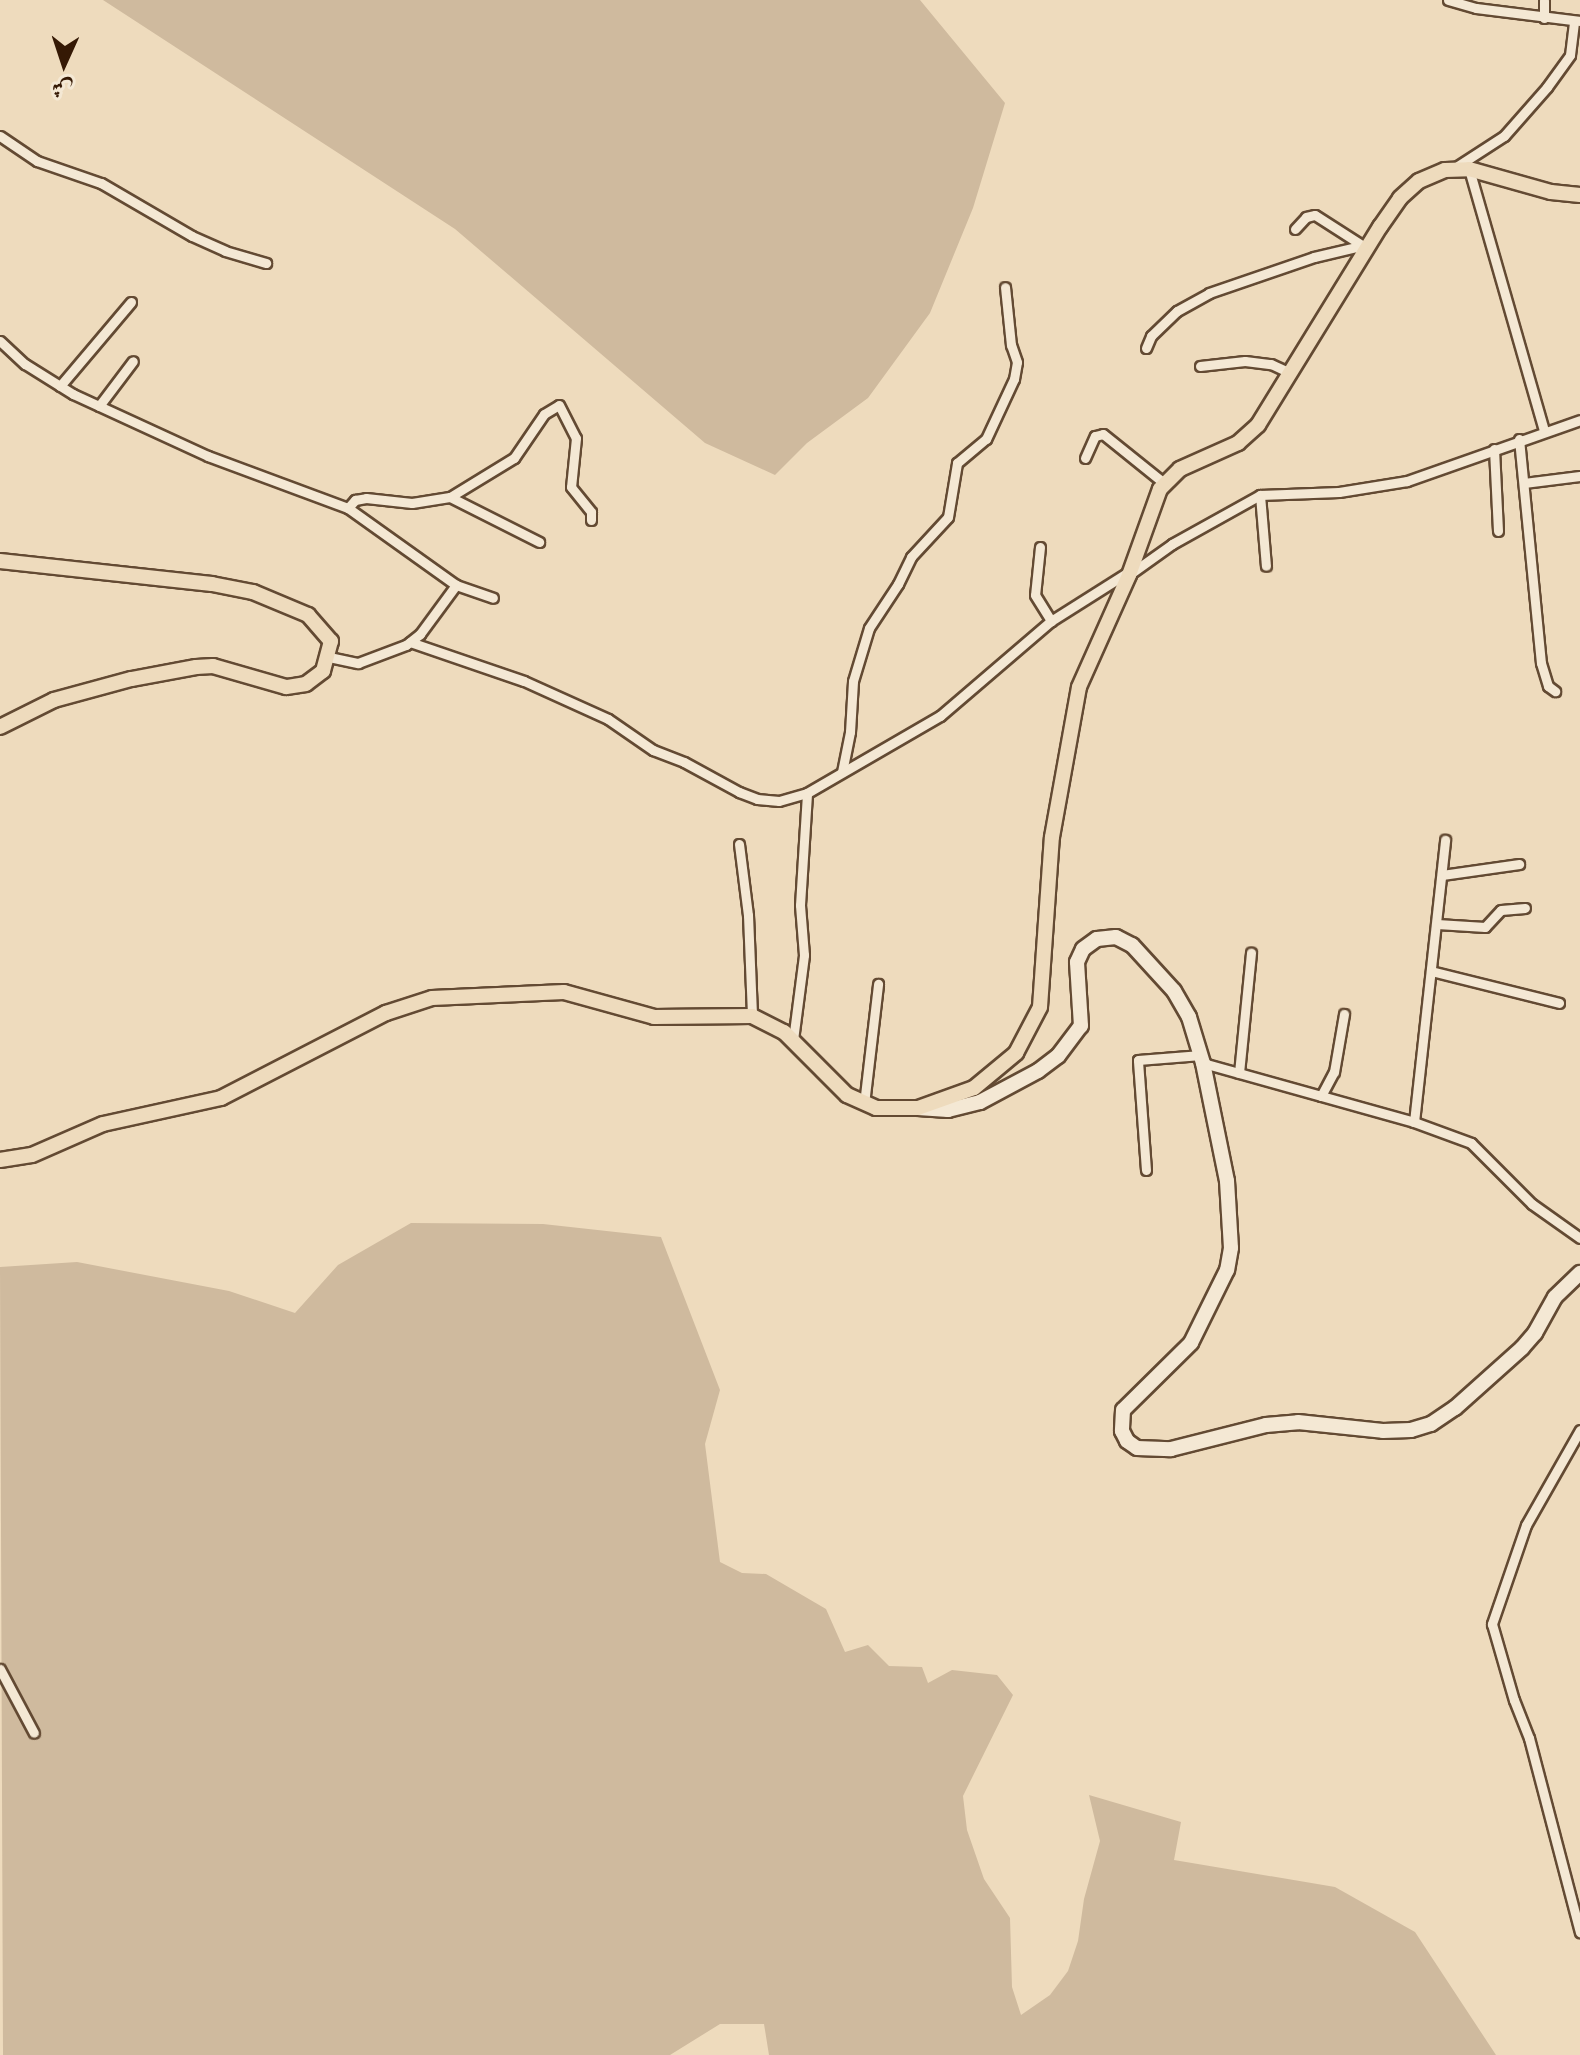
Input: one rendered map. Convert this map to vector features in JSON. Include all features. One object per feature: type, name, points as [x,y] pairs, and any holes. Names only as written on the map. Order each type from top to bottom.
[{"type":"main road","points":[[918,1108],[966,1092],[995,1073],[1016,1053],[1037,1018],[1043,993],[1049,861],[1071,725],[1086,665],[1130,573],[1164,483],[1188,465],[1249,435],[1290,373],[1365,245],[1410,188],[1453,169],[1469,169],[1551,192],[1580,195]]},
{"type":"main road","points":[[0,561],[212,584],[253,592],[308,615],[331,641],[323,671],[306,684],[286,687],[213,666],[196,667],[131,679],[54,700],[0,727]]},
{"type":"main road","points":[[0,1160],[32,1155],[103,1124],[221,1098],[386,1013],[432,998],[564,992],[654,1017],[752,1016],[774,1025],[793,1040],[836,1085],[864,1104],[887,1109],[948,1110],[980,1102],[1038,1071],[1058,1056],[1081,1026],[1078,957],[1090,943],[1102,937],[1127,942],[1157,968],[1189,1017],[1202,1059],[1227,1181],[1231,1248],[1227,1270],[1191,1343],[1123,1410],[1122,1431],[1127,1441],[1137,1448],[1171,1449],[1266,1425],[1298,1422],[1383,1431],[1411,1430],[1431,1424],[1455,1408],[1522,1348],[1535,1333],[1555,1297],[1580,1273]]},
{"type":"street","points":[[1448,0],[1577,21],[1569,58],[1547,87],[1504,136],[1453,169]]},
{"type":"street","points":[[1544,0],[1544,18]]},
{"type":"street","points":[[0,136],[37,161],[101,183],[192,236],[225,251],[266,263]]},
{"type":"street","points":[[1469,169],[1544,430]]},
{"type":"street","points":[[1295,229],[1303,219],[1312,215],[1365,245]]},
{"type":"street","points":[[1146,348],[1151,336],[1177,311],[1209,293],[1300,262],[1365,245]]},
{"type":"street","points":[[842,772],[850,732],[853,681],[869,628],[915,551],[948,517],[957,463],[986,439],[1014,379],[1017,362],[1011,345],[1005,287]]},
{"type":"street","points":[[60,386],[131,302]]},
{"type":"street","points":[[0,341],[25,364],[99,406],[208,456],[348,508],[456,585],[493,598]]},
{"type":"street","points":[[99,406],[133,361]]},
{"type":"street","points":[[1200,366],[1245,361],[1271,364],[1290,373]]},
{"type":"street","points":[[348,508],[355,500],[366,498],[412,503],[450,497],[514,458],[544,414],[559,405],[576,438],[571,487],[591,512],[591,520]]},
{"type":"street","points":[[410,642],[524,681],[622,727],[653,750],[748,797],[779,801],[807,793],[888,749],[940,716],[1051,621],[1172,544],[1260,495],[1377,488],[1407,481],[1544,430],[1580,420]]},
{"type":"street","points":[[1085,458],[1095,436],[1103,434],[1164,483]]},
{"type":"street","points":[[1519,439],[1541,663],[1548,686],[1555,691]]},
{"type":"street","points":[[1494,449],[1498,531]]},
{"type":"street","points":[[1524,483],[1580,476]]},
{"type":"street","points":[[1260,495],[1266,566]]},
{"type":"street","points":[[450,497],[539,542]]},
{"type":"street","points":[[1040,547],[1035,595],[1051,621]]},
{"type":"street","points":[[329,657],[358,663],[392,653],[420,634],[456,585]]},
{"type":"street","points":[[793,1040],[804,955],[800,905],[807,793]]},
{"type":"street","points":[[1414,1122],[1445,840]]},
{"type":"street","points":[[739,844],[748,915],[752,1016]]},
{"type":"street","points":[[1442,875],[1519,864]]},
{"type":"street","points":[[1437,924],[1485,927],[1501,910],[1525,908]]},
{"type":"street","points":[[1239,1073],[1251,953]]},
{"type":"street","points":[[1431,971],[1559,1003]]},
{"type":"street","points":[[864,1104],[878,984]]},
{"type":"street","points":[[1321,1096],[1336,1064],[1344,1014]]},
{"type":"street","points":[[1146,1170],[1138,1060],[1202,1059],[1239,1073],[1414,1122],[1471,1143],[1532,1204],[1580,1238]]},
{"type":"street","points":[[1580,1430],[1526,1525],[1492,1624],[1514,1700],[1529,1738],[1580,1932]]},
{"type":"street","points":[[0,1669],[34,1733]]},
{"type":"shaded area","points":[[103,0],[920,0],[1005,103],[973,208],[930,313],[868,398],[807,443],[775,475],[705,443],[455,229]]},
{"type":"shaded area","points":[[411,1223],[543,1224],[661,1237],[720,1390],[705,1444],[720,1562],[742,1573],[766,1574],[826,1609],[845,1652],[868,1645],[889,1666],[922,1667],[928,1683],[952,1670],[997,1675],[1013,1695],[963,1796],[967,1830],[984,1879],[1010,1918],[1012,1987],[1021,2015],[1050,1995],[1068,1971],[1078,1941],[1084,1899],[1100,1841],[1089,1795],[1181,1822],[1174,1860],[1335,1887],[1415,1932],[1496,2055],[769,2055],[764,2024],[720,2024],[670,2055],[3,2055],[0,1267],[77,1262],[229,1291],[295,1313],[338,1265]]}]
